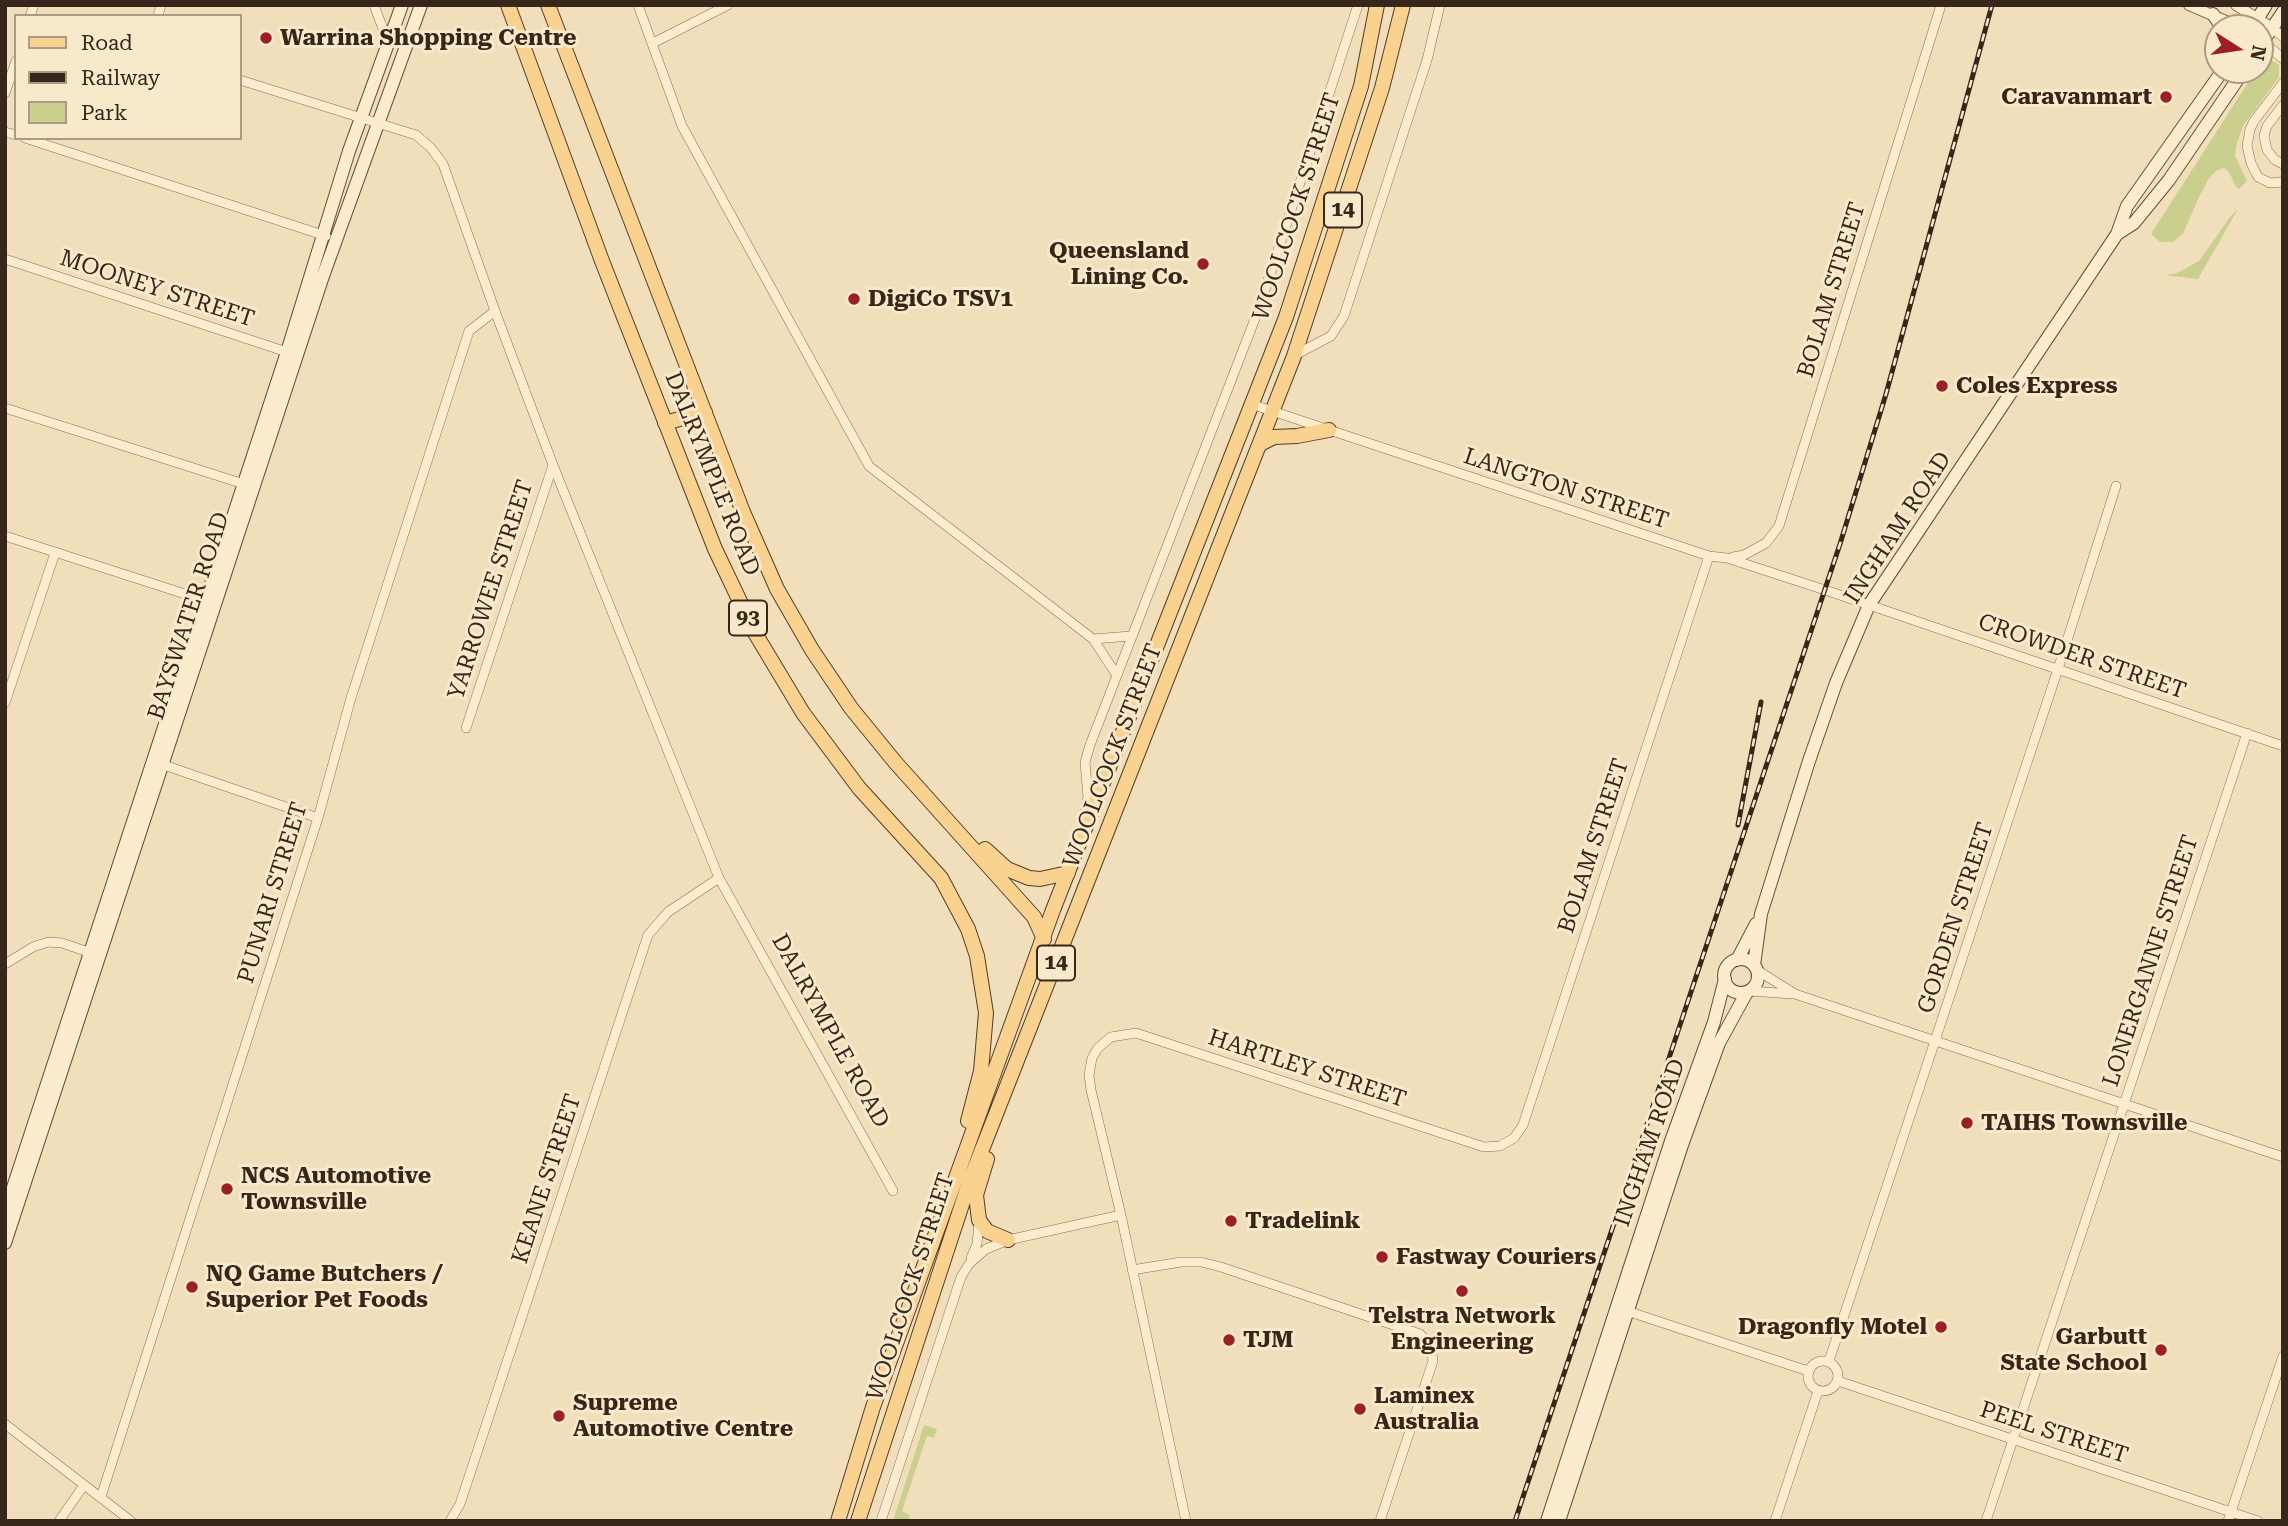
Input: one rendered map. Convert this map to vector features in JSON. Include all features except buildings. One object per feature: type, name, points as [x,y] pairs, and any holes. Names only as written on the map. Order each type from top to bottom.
[{"type":"main road","name":"BAYSWATER ROAD","points":[[292,353],[322,235],[402,5]]},
{"type":"main road","name":"BAYSWATER ROAD","points":[[5,1243],[95,954],[292,353],[421,5]]},
{"type":"main road","name":"DALRYMPLE ROAD","points":[[508,5],[602,261],[715,549],[755,634],[803,713],[859,788],[941,878],[968,929],[983,985],[985,1042],[981,1071],[948,1197]]},
{"type":"main road","name":"DALRYMPLE ROAD","points":[[548,5],[743,512],[777,589],[812,650],[851,708],[895,762],[1034,917],[1044,939],[1050,978]]},
{"type":"main road","name":"WOOLCOCK STREET","points":[[838,1521],[873,1407],[1068,873],[1286,317],[1362,86],[1377,5]]},
{"type":"main road","name":"WOOLCOCK STREET","points":[[858,1521],[970,1180],[1294,356],[1386,75],[1403,5]]},
{"type":"main road","points":[[2278,33],[2283,12]]},
{"type":"main road","name":"INGHAM ROAD","points":[[1737,960],[1761,914],[1836,683],[1869,605],[2117,234],[2127,206],[2213,84]]},
{"type":"main road","name":"INGHAM ROAD","points":[[2117,234],[2134,223],[2169,180],[2234,84]]},
{"type":"main road","points":[[666,423],[705,412]]},
{"type":"main road","points":[[1260,444],[1274,437],[1329,430]]},
{"type":"main road","points":[[922,790],[1007,869],[1037,879],[1068,873]]},
{"type":"main road","name":"INGHAM ROAD","points":[[1755,967],[1761,914]]},
{"type":"main road","name":"BAYSWATER ROAD","points":[[5,1212],[95,954]]},
{"type":"main road","points":[[1743,959],[1755,967],[1757,982],[1748,991],[1735,992],[1727,984],[1727,967],[1737,960],[1743,959]]},
{"type":"main road","points":[[1031,975],[1038,968],[1043,969],[1050,978]]},
{"type":"main road","name":"INGHAM ROAD","points":[[1559,1521],[1671,1141],[1714,1022],[1725,978]]},
{"type":"main road","name":"INGHAM ROAD","points":[[1547,1521],[1719,1043],[1748,991]]},
{"type":"main road","points":[[1004,1094],[976,1195],[979,1223],[987,1231],[1008,1240]]},
{"type":"street","points":[[374,5],[388,42]]},
{"type":"street","points":[[638,5],[682,126],[869,466],[1093,639],[1116,674]]},
{"type":"street","points":[[653,43],[728,5]]},
{"type":"street","points":[[1077,850],[1088,797],[1084,762],[1258,311],[1358,5]]},
{"type":"street","points":[[1294,356],[1331,336],[1344,316],[1427,60],[1440,5]]},
{"type":"street","name":"BOLAM STREET","points":[[1727,558],[1744,555],[1766,543],[1779,526],[1941,5]]},
{"type":"street","points":[[2189,5],[2213,14]]},
{"type":"street","points":[[5,93],[14,67]]},
{"type":"street","name":"DALRYMPLE ROAD","points":[[242,81],[416,135],[431,148],[443,164],[553,465],[719,878],[893,1191]]},
{"type":"street","points":[[2283,83],[2254,121],[2247,146],[2250,163],[2258,177],[2270,183],[2283,183]]},
{"type":"street","points":[[2283,105],[2263,136],[2267,150],[2275,160],[2283,164]]},
{"type":"street","points":[[31,140],[336,240]]},
{"type":"street","name":"MOONEY STREET","points":[[5,259],[292,353]]},
{"type":"street","name":"PUNARI STREET","points":[[101,1497],[318,818],[351,698],[469,331],[495,311]]},
{"type":"street","name":"LANGTON STREET","points":[[1251,404],[1709,556],[1727,558],[1869,605]]},
{"type":"street","points":[[5,408],[248,486]]},
{"type":"street","name":"YARROWEE STREET","points":[[466,728],[553,465]]},
{"type":"street","name":"GORDEN STREET","points":[[1829,1361],[2116,486]]},
{"type":"street","points":[[5,536],[210,602]]},
{"type":"street","points":[[5,703],[55,553]]},
{"type":"street","name":"BOLAM STREET","points":[[1507,1143],[1517,1135],[1523,1125],[1709,556]]},
{"type":"street","name":"CROWDER STREET","points":[[1869,605],[2283,746]]},
{"type":"street","points":[[1093,639],[1131,636]]},
{"type":"street","name":"LONERGANNE STREET","points":[[1986,1521],[2247,733]]},
{"type":"street","points":[[157,763],[318,818]]},
{"type":"street","name":"KEANE STREET","points":[[450,1521],[464,1491],[648,935],[668,912],[719,878]]},
{"type":"street","points":[[5,964],[33,947],[48,942],[62,943],[95,954]]},
{"type":"street","points":[[1755,967],[1795,994]]},
{"type":"street","points":[[1748,991],[1795,994],[2283,1157]]},
{"type":"street","name":"HARTLEY STREET","points":[[1121,1215],[1089,1076],[1089,1067],[1098,1048],[1111,1037],[1136,1033],[1484,1147],[1507,1143]]},
{"type":"street","points":[[969,1264],[986,1249],[1008,1240],[1121,1215],[1186,1521]]},
{"type":"street","points":[[881,1521],[961,1277],[977,1244],[979,1223]]},
{"type":"street","points":[[1132,1270],[1201,1262],[1222,1266],[1420,1334],[1431,1346],[1433,1361],[1380,1521]]},
{"type":"street","points":[[1622,1309],[1808,1371]]},
{"type":"street","points":[[2230,1516],[2283,1356]]},
{"type":"street","points":[[1821,1360],[1829,1361],[1836,1365],[1838,1381],[1834,1387],[1818,1391],[1808,1379],[1808,1371],[1813,1364],[1821,1360]]},
{"type":"street","name":"PEEL STREET","points":[[1838,1381],[2013,1439],[2230,1516],[2258,1521]]},
{"type":"street","points":[[1775,1521],[1818,1391]]},
{"type":"street","points":[[5,1424],[131,1521]]},
{"type":"street","points":[[59,1521],[84,1485]]},
{"type":"green space","points":[[2274,62],[2279,65],[2279,77],[2274,84]]},
{"type":"green space","points":[[2247,84],[2274,84],[2243,126],[2236,146],[2235,156],[2247,181],[2239,189],[2224,168],[2216,171],[2209,178],[2198,199],[2183,234],[2173,242],[2160,242],[2151,234]]},
{"type":"green space","points":[[2238,209],[2198,279],[2165,275],[2177,273],[2199,261]]},
{"type":"green space","points":[[924,1425],[937,1429],[934,1438],[927,1436],[902,1511],[910,1515],[908,1521],[893,1521]]},
{"type":"railway","points":[[1515,1521],[1840,544],[1886,394],[1992,5]]},
{"type":"railway","points":[[1738,825],[1761,702]]},
{"type":"place","name":"Warrina Shopping Centre","points":[[266,38]]},
{"type":"place","name":"Caravanmart","points":[[2166,97]]},
{"type":"place","name":"Queensland Lining Co.","points":[[1203,264]]},
{"type":"place","name":"DigiCo TSV1","points":[[854,299]]},
{"type":"place","name":"Coles Express","points":[[1942,386]]},
{"type":"place","name":"TAIHS Townsville","points":[[1967,1123]]},
{"type":"place","name":"NCS Automotive Townsville","points":[[227,1189]]},
{"type":"place","name":"Tradelink","points":[[1231,1221]]},
{"type":"place","name":"Fastway Couriers","points":[[1382,1257]]},
{"type":"place","name":"NQ Game Butchers / Superior Pet Foods","points":[[192,1287]]},
{"type":"place","name":"Telstra Network Engineering","points":[[1462,1291]]},
{"type":"place","name":"Dragonfly Motel","points":[[1941,1327]]},
{"type":"place","name":"TJM","points":[[1229,1340]]},
{"type":"place","name":"Garbutt State School","points":[[2161,1350]]},
{"type":"place","name":"Laminex Australia","points":[[1360,1409]]},
{"type":"place","name":"Supreme Automotive Centre","points":[[559,1416]]}]
